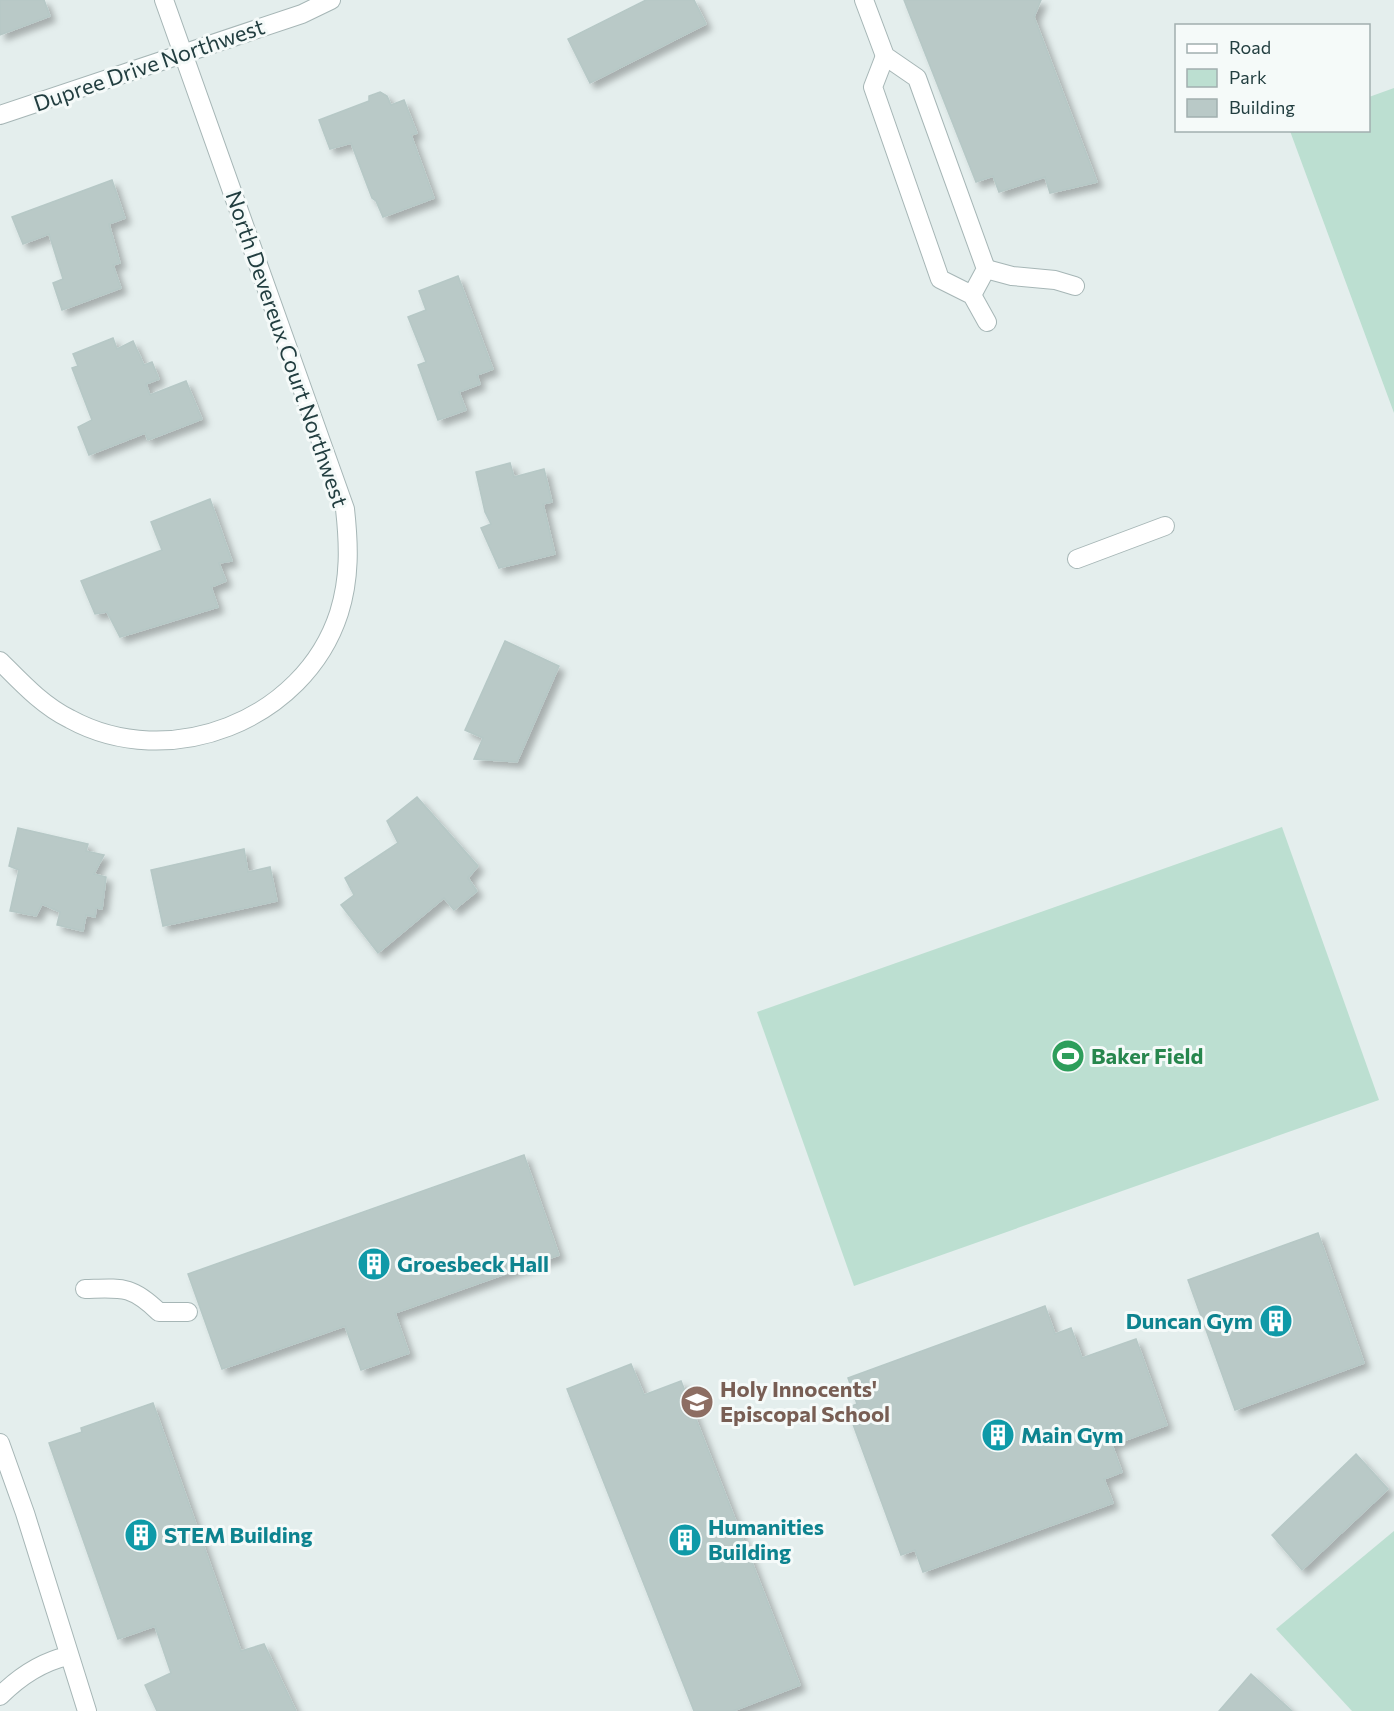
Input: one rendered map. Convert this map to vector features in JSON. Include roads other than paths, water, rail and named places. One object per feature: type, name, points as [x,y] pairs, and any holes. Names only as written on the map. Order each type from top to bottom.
[{"type":"street","name":"North Devereux Court Northwest","points":[[0,661],[43,702],[70,720],[101,733],[160,742],[194,738],[225,729],[255,715],[282,696],[306,672],[324,645],[339,614],[347,582],[350,549],[345,509],[164,0]]},
{"type":"street","points":[[287,0],[302,7]]},
{"type":"street","name":"Dupree Drive Northwest","points":[[0,115],[183,55],[302,7],[331,0]]},
{"type":"street","points":[[864,0],[885,56],[917,78],[986,269],[972,295]]},
{"type":"street","points":[[885,56],[873,87],[940,279],[972,295],[987,322]]},
{"type":"street","points":[[986,269],[1012,276],[1055,280],[1075,286]]},
{"type":"street","points":[[1077,559],[1165,526]]},
{"type":"street","points":[[85,1289],[124,1288],[144,1297],[159,1312],[188,1312]]},
{"type":"street","points":[[0,1443],[25,1513],[87,1711]]},
{"type":"street","points":[[0,1696],[13,1683],[36,1668],[68,1656]]},
{"type":"place","name":"Baker Field","points":[[1068,1056]]},
{"type":"place","name":"Groesbeck Hall","points":[[374,1264]]},
{"type":"place","name":"Duncan Gym","points":[[1276,1321]]},
{"type":"place","name":"Holy Innocents' Episcopal School","points":[[697,1402]]},
{"type":"place","name":"Main Gym","points":[[998,1435]]},
{"type":"place","name":"STEM Building","points":[[141,1535]]},
{"type":"place","name":"Humanities Building","points":[[685,1540]]}]
